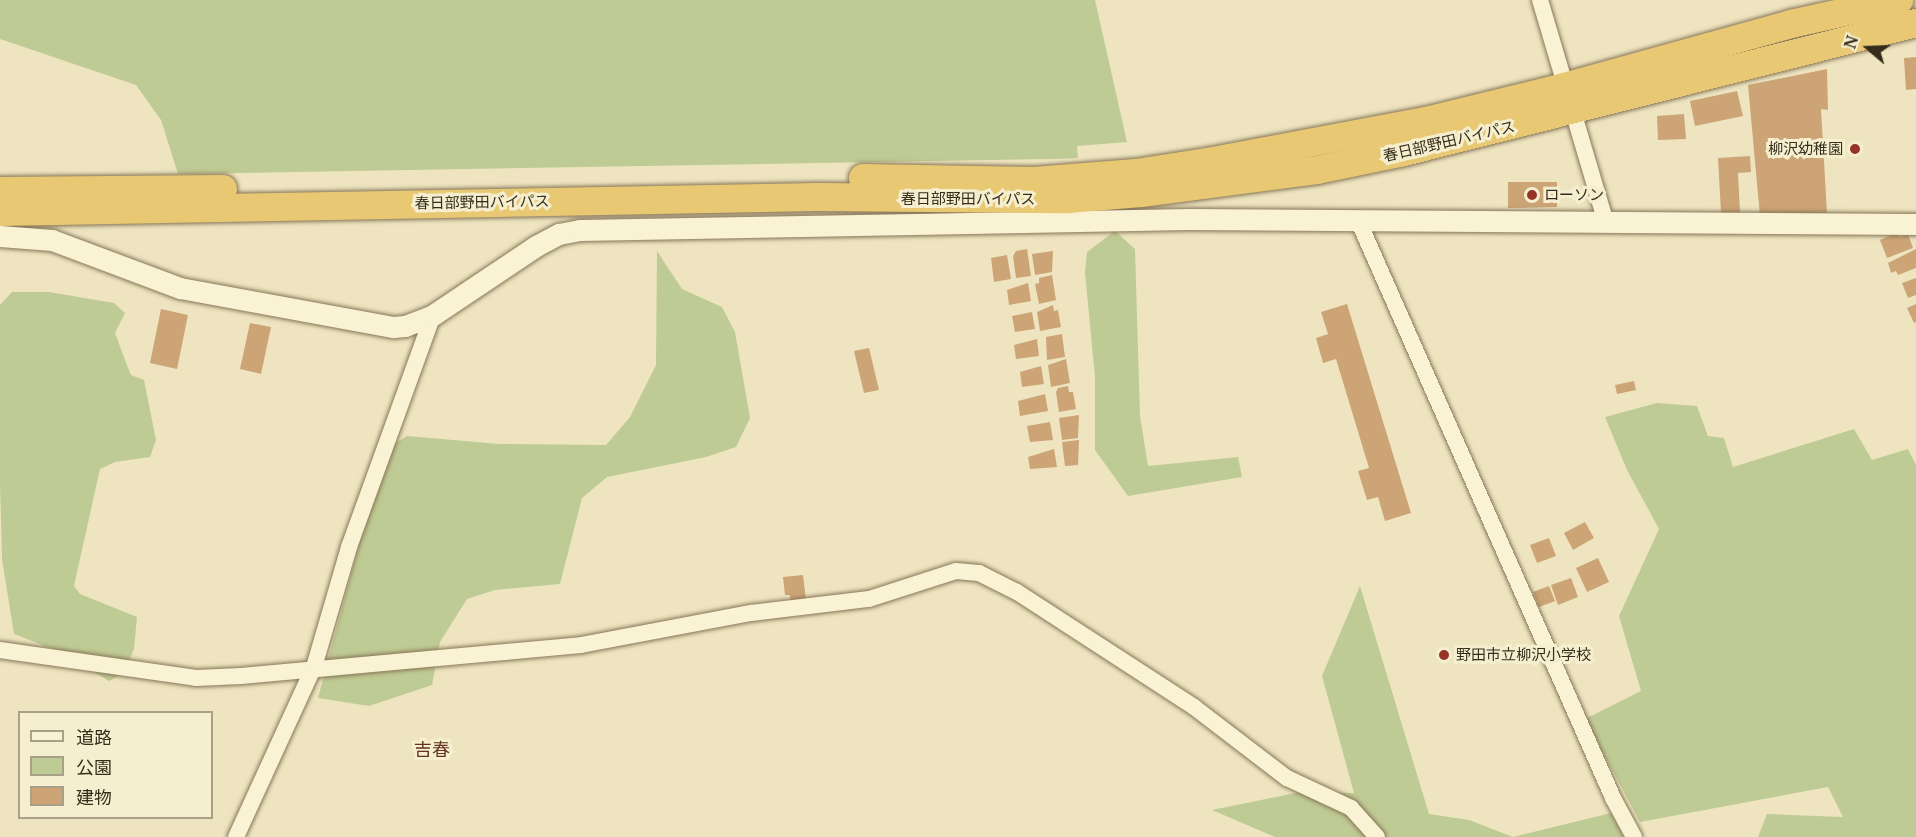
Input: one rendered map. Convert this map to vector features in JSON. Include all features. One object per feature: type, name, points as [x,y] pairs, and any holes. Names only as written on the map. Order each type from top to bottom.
[{"type":"highway","name":"春日部野田バイパス","points":[[0,212],[818,197],[1068,199],[1317,170],[1568,99],[1791,24],[1899,0]]},
{"type":"highway","name":"春日部野田バイパス","points":[[0,191],[816,177],[1034,182],[1137,173],[1568,99],[1916,23]]},
{"type":"street","points":[[1540,0],[1605,220]]},
{"type":"street","points":[[1358,220],[1613,798],[1634,837]]},
{"type":"street","points":[[0,237],[52,240],[180,288],[239,302],[393,327],[405,326],[433,315],[536,246],[560,234],[580,231],[1358,220],[1916,224]]},
{"type":"street","points":[[236,837],[314,667],[349,547],[433,315]]},
{"type":"street","points":[[0,650],[196,678],[581,645],[751,613],[869,599],[956,572],[980,573],[1017,592],[1203,713],[1287,778],[1351,808],[1377,837]]},
{"type":"green space","points":[[0,0],[1095,0],[1127,142],[1077,146],[1078,158],[1052,159],[178,174],[161,120],[136,85],[0,39]]},
{"type":"green space","points":[[1115,231],[1135,249],[1140,416],[1148,466],[1238,457],[1242,477],[1128,496],[1095,450],[1095,377],[1085,273],[1087,252]]},
{"type":"green space","points":[[657,251],[682,289],[722,307],[735,332],[750,418],[736,447],[706,457],[607,477],[582,498],[560,584],[495,590],[467,599],[440,642],[432,685],[369,706],[318,698],[361,537],[392,445],[407,436],[499,444],[606,445],[630,417],[656,365]]},
{"type":"green space","points":[[12,292],[49,292],[114,303],[125,313],[115,333],[128,368],[131,375],[144,380],[156,440],[150,457],[115,462],[100,469],[74,586],[80,594],[137,617],[134,649],[124,673],[109,681],[63,653],[14,634],[2,559],[0,482],[0,305]]},
{"type":"green space","points":[[1657,403],[1697,406],[1708,436],[1724,438],[1733,467],[1854,429],[1872,460],[1908,449],[1916,465],[1916,837],[1758,837],[1767,814],[1843,817],[1828,787],[1640,822],[1585,719],[1641,691],[1619,616],[1659,529],[1627,470],[1605,417]]},
{"type":"green space","points":[[1360,586],[1429,814],[1469,820],[1513,837],[1275,837],[1212,810],[1300,792],[1354,793],[1322,676]]},
{"type":"green space","points":[[1611,813],[1624,837],[1513,837]]},
{"type":"building","points":[[1916,57],[1916,89],[1906,90],[1904,58]]},
{"type":"building","points":[[1827,69],[1828,110],[1821,109],[1827,213],[1760,216],[1748,85]]},
{"type":"building","points":[[1737,91],[1743,116],[1695,126],[1690,101]]},
{"type":"building","points":[[1684,114],[1686,139],[1658,140],[1657,116]]},
{"type":"building","points":[[1750,156],[1751,172],[1738,173],[1740,213],[1721,213],[1718,158]]},
{"type":"building","name":"ローソン","points":[[1508,182],[1557,182],[1557,207],[1508,208]]},
{"type":"building","points":[[1898,232],[1900,237],[1908,234],[1913,248],[1887,258],[1880,240]]},
{"type":"building","points":[[1027,249],[1031,276],[1016,278],[1013,256],[1016,251]]},
{"type":"building","points":[[1916,249],[1916,268],[1898,275],[1896,271],[1891,273],[1888,263]]},
{"type":"building","points":[[1053,251],[1052,272],[1035,275],[1032,254]]},
{"type":"building","points":[[1007,255],[1011,279],[994,282],[991,258]]},
{"type":"building","points":[[1052,275],[1056,300],[1039,304],[1035,284],[1039,283],[1039,278]]},
{"type":"building","points":[[1916,278],[1916,295],[1908,298],[1902,283]]},
{"type":"building","points":[[1028,283],[1031,301],[1009,305],[1007,290]]},
{"type":"building","points":[[1347,304],[1411,513],[1385,521],[1378,497],[1367,500],[1358,471],[1369,468],[1336,359],[1323,363],[1316,338],[1328,334],[1321,312]]},
{"type":"building","points":[[1916,304],[1916,322],[1914,323],[1907,308]]},
{"type":"building","points":[[1053,305],[1054,311],[1058,310],[1061,327],[1040,331],[1037,312]]},
{"type":"building","points":[[161,309],[188,315],[177,369],[150,363]]},
{"type":"building","points":[[1032,312],[1035,329],[1015,332],[1012,316]]},
{"type":"building","points":[[250,323],[271,327],[261,374],[240,369]]},
{"type":"building","points":[[1062,334],[1065,357],[1047,360],[1046,337]]},
{"type":"building","points":[[1037,339],[1039,356],[1016,359],[1014,345]]},
{"type":"building","points":[[869,348],[879,390],[864,393],[854,351]]},
{"type":"building","points":[[1066,359],[1070,383],[1051,387],[1048,365]]},
{"type":"building","points":[[1041,366],[1044,384],[1022,387],[1020,372]]},
{"type":"building","points":[[1634,381],[1636,390],[1617,394],[1615,385]]},
{"type":"building","points":[[1068,386],[1069,392],[1073,392],[1076,409],[1059,412],[1056,392],[1058,388]]},
{"type":"building","points":[[1045,394],[1048,411],[1020,416],[1018,401]]},
{"type":"building","points":[[1079,415],[1078,438],[1062,440],[1059,418]]},
{"type":"building","points":[[1050,422],[1053,440],[1030,442],[1027,426]]},
{"type":"building","points":[[1079,440],[1078,465],[1065,466],[1062,442]]},
{"type":"building","points":[[1054,449],[1057,467],[1030,469],[1028,457]]},
{"type":"building","points":[[1585,522],[1594,538],[1573,550],[1564,533]]},
{"type":"building","points":[[1549,538],[1556,556],[1537,563],[1530,545]]},
{"type":"building","points":[[1598,558],[1609,582],[1587,592],[1576,568]]},
{"type":"building","points":[[803,575],[806,600],[791,602],[790,595],[785,595],[783,577]]},
{"type":"building","points":[[1571,578],[1578,597],[1558,605],[1551,585]]},
{"type":"building","points":[[1549,586],[1555,601],[1539,607],[1533,592]]},
{"type":"place","name":"柳沢幼稚園","points":[[1855,149]]},
{"type":"place","name":"ローソン","points":[[1532,195]]},
{"type":"place","name":"野田市立柳沢小学校","points":[[1444,655]]},
{"type":"district","name":"吉春","points":[[432,749]]}]
